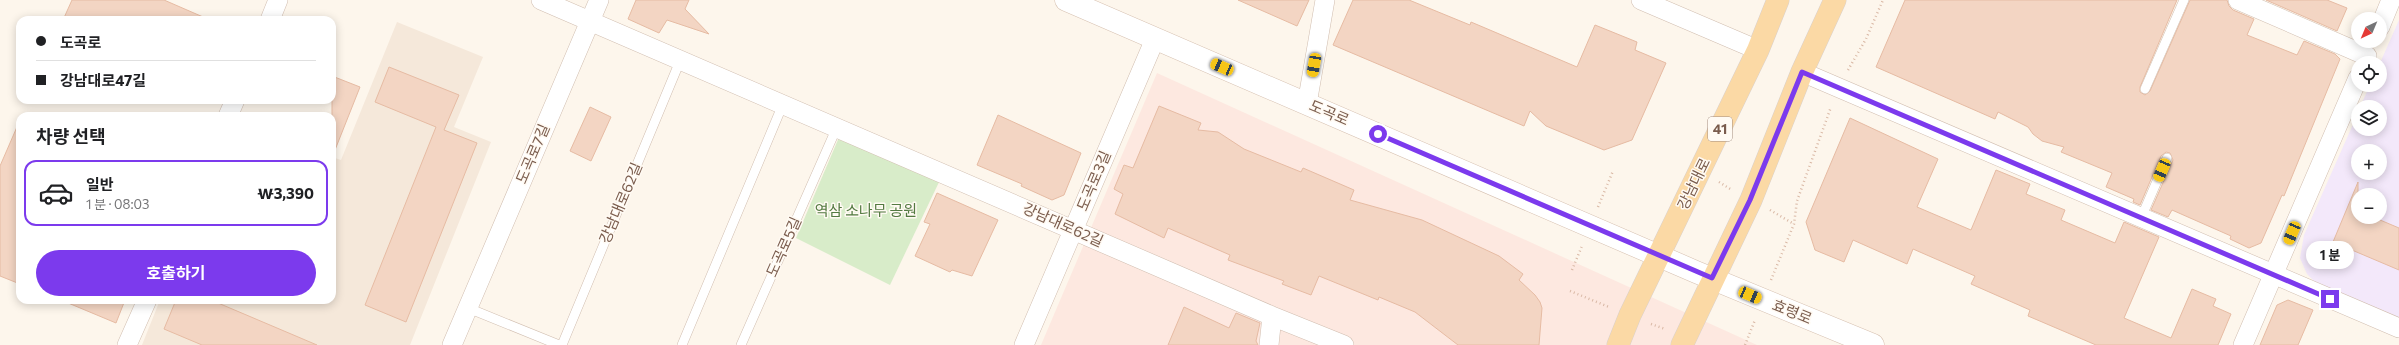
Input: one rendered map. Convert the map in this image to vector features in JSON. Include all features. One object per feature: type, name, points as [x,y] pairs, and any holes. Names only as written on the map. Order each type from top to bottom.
[{"type":"main road","name":"도곡로","points":[[1066,0],[1712,278]]},
{"type":"main road","name":"강남대로","points":[[1618,345],[1630,315],[1658,256],[1758,50],[1778,0]]},
{"type":"main road","points":[[1682,345],[1712,278],[1750,200],[1802,72],[1832,4]]},
{"type":"main road","name":"효령로","points":[[1712,278],[1873,345]]},
{"type":"street","points":[[272,16],[278,0]]},
{"type":"street","name":"강남대로62길","points":[[541,0],[1272,316],[1344,345]]},
{"type":"street","name":"도곡로7길","points":[[452,345],[599,0]]},
{"type":"street","points":[[1307,104],[1324,0]]},
{"type":"street","points":[[1641,0],[1758,50]]},
{"type":"street","points":[[2238,0],[2368,53]]},
{"type":"street","points":[[2386,12],[2392,0]]},
{"type":"street","name":"도곡로3길","points":[[1024,345],[1155,39]]},
{"type":"street","points":[[1802,72],[1838,86],[2399,328]]},
{"type":"street","points":[[2242,345],[2274,275],[2352,92]]},
{"type":"street","points":[[127,345],[145,304]]},
{"type":"street","points":[[1269,345],[1272,316]]},
{"type":"lane","points":[[2145,89],[2184,0]]},
{"type":"lane","name":"강남대로62길","points":[[560,345],[680,61]]},
{"type":"lane","points":[[682,345],[783,104]]},
{"type":"lane","name":"도곡로5길","points":[[741,345],[837,127]]},
{"type":"lane","points":[[2141,218],[2167,158]]},
{"type":"lane","points":[[468,308],[560,345]]},
{"type":"path","points":[[1794,224],[1797,201],[1838,86],[1866,39],[1882,0]]},
{"type":"shaded area","points":[[2399,20],[2399,319],[2319,286],[2307,274],[2300,258],[2304,235],[2351,129],[2351,136],[2387,136],[2387,100],[2363,100],[2367,92],[2387,92],[2387,56],[2383,56]]},
{"type":"shaded area","points":[[397,22],[483,57],[454,127],[491,142],[410,345],[142,345],[158,304],[336,304],[336,158],[341,160]]},
{"type":"shaded area","points":[[1157,73],[1757,345],[1041,345]]},
{"type":"green space","name":"역삼 소나무 공원","points":[[840,135],[940,180],[890,285],[796,238]]},
{"type":"building","points":[[72,0],[164,0],[201,16],[65,16]]},
{"type":"building","points":[[636,0],[689,0],[685,9],[709,34],[667,20],[659,33],[628,19]]},
{"type":"building","points":[[1238,0],[1309,0],[1297,26]]},
{"type":"building","points":[[1353,0],[1409,0],[1470,25],[1471,22],[1577,67],[1595,25],[1637,42],[1635,50],[1666,63],[1632,140],[1604,150],[1546,126],[1530,111],[1524,126],[1333,45]]},
{"type":"building","points":[[1905,0],[2177,0],[2140,87],[2140,92],[2145,95],[2150,91],[2190,0],[2227,0],[2229,6],[2233,10],[2254,19],[2247,35],[2297,55],[2304,41],[2335,54],[2340,59],[2284,196],[2282,195],[2261,243],[2249,248],[2230,239],[2231,236],[2172,210],[2168,217],[2151,210],[2173,160],[2170,153],[2166,152],[2161,156],[2140,205],[2133,202],[2134,199],[2106,187],[2112,173],[2061,152],[2064,147],[2042,141],[2033,134],[2028,127],[1998,112],[1995,119],[1876,67]]},
{"type":"building","points":[[2266,0],[2327,0],[2347,8],[2337,31]]},
{"type":"building","points":[[389,67],[459,95],[444,130],[477,143],[406,322],[365,305],[436,127],[375,102]]},
{"type":"building","points":[[336,78],[360,87],[336,147],[336,112],[332,112],[332,104],[336,104]]},
{"type":"building","points":[[1159,106],[1201,123],[1198,130],[1218,132],[1244,149],[1301,172],[1303,168],[1354,190],[1350,200],[1422,220],[1499,256],[1523,274],[1519,280],[1535,295],[1540,302],[1542,308],[1539,345],[1458,345],[1415,312],[1379,297],[1378,300],[1319,276],[1311,295],[1282,284],[1284,281],[1228,260],[1230,255],[1168,228],[1164,238],[1115,214],[1123,194],[1114,189],[1124,165],[1133,168]]},
{"type":"building","points":[[590,107],[611,117],[591,161],[570,151]]},
{"type":"building","points":[[998,115],[1081,153],[1064,195],[1052,200],[1021,186],[1022,184],[977,165]]},
{"type":"building","points":[[1850,118],[1938,159],[1917,207],[1971,230],[1996,170],[2030,184],[2026,194],[2065,210],[2061,220],[2115,243],[2124,222],[2159,237],[2124,318],[2171,338],[2192,289],[2216,299],[2213,306],[2231,314],[2218,345],[2096,345],[2028,316],[2030,310],[1971,284],[1975,276],[1913,249],[1907,264],[1853,240],[1844,262],[1815,250],[1806,222]]},
{"type":"building","points":[[16,129],[16,282],[0,276],[0,166]]},
{"type":"building","points":[[937,193],[998,220],[972,276],[952,270],[950,272],[915,256],[930,224],[924,222]]},
{"type":"building","points":[[2351,199],[2351,224],[2387,223],[2399,228],[2399,270],[2333,242]]},
{"type":"building","points":[[2288,300],[2313,310],[2298,345],[2260,345],[2277,305]]},
{"type":"building","points":[[71,304],[123,304],[116,323]]},
{"type":"building","points":[[174,304],[220,304],[317,345],[202,345],[164,329]]},
{"type":"building","points":[[1184,307],[1229,328],[1236,313],[1260,323],[1256,341],[1258,345],[1168,345]]},
{"type":"route","points":[[1378,134],[1712,278],[1750,200],[1802,72],[1838,86],[2330,299]]}]
